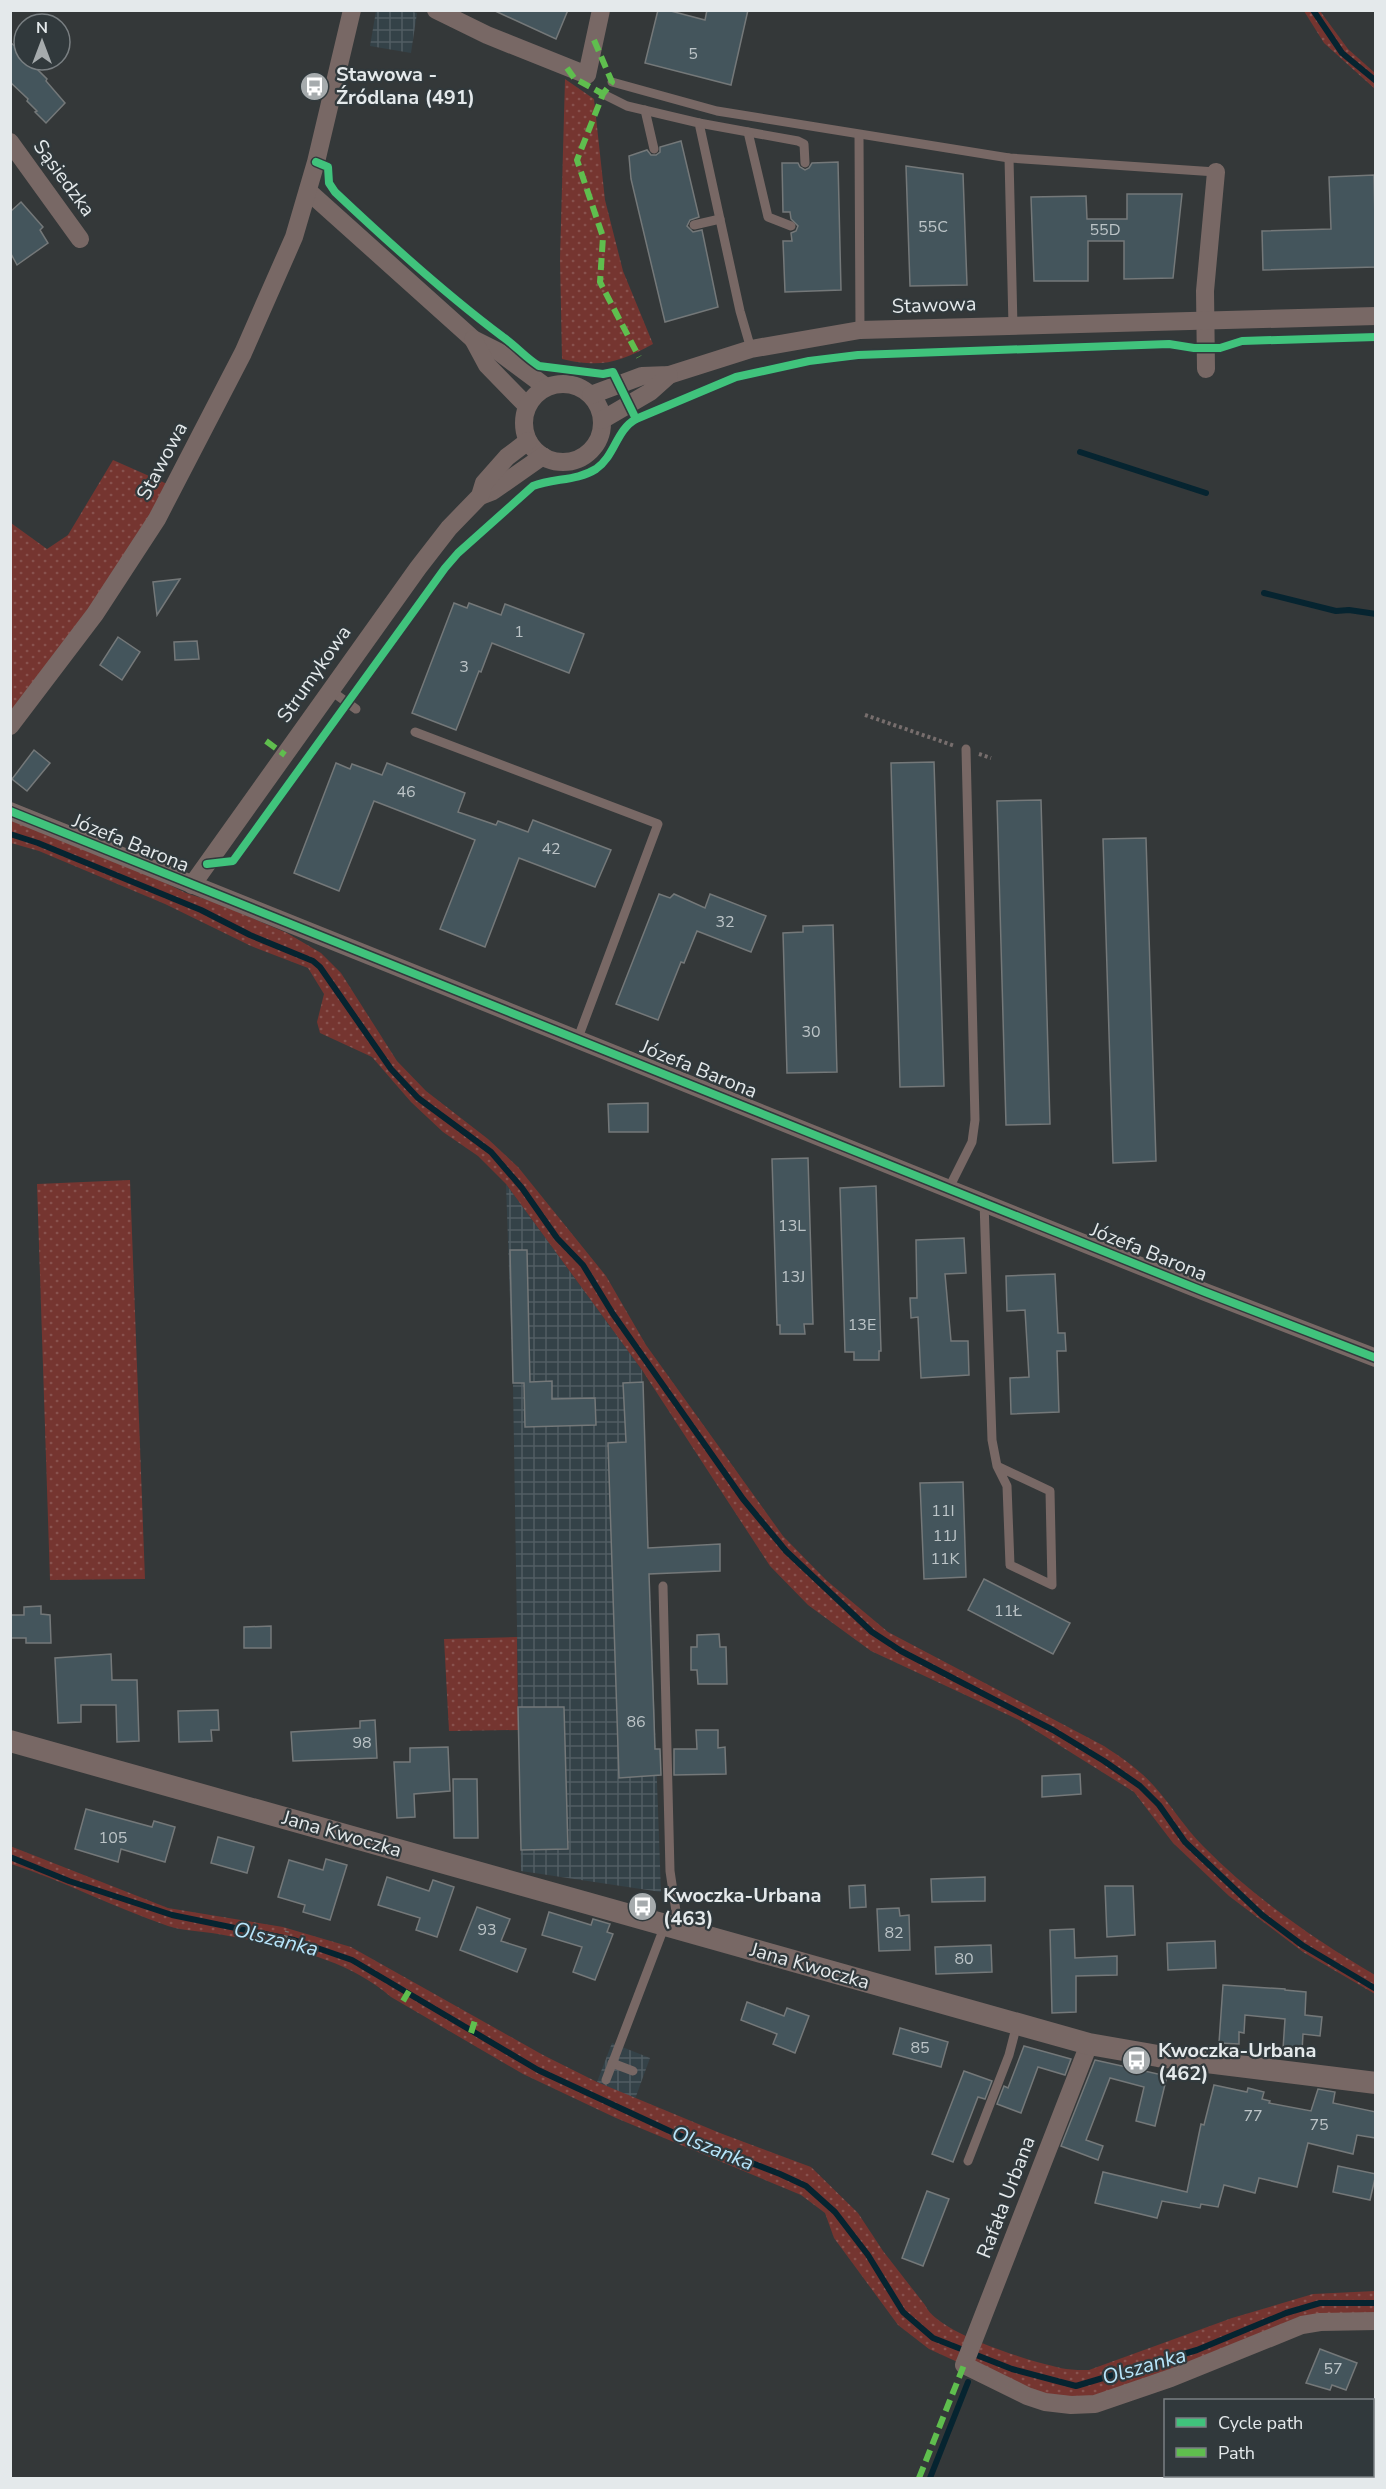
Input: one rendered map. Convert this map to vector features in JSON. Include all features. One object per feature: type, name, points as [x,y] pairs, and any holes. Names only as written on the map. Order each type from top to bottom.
[{"type":"street","name":"Stawowa","points":[[10,726],[95,614],[157,519],[243,352],[294,237],[335,87],[351,10]]},
{"type":"street","points":[[436,10],[487,35],[587,75],[602,10]]},
{"type":"street","name":"Sąsiedzka","points":[[10,142],[80,239]]},
{"type":"street","points":[[1206,369],[1205,291],[1216,172]]},
{"type":"street","points":[[308,191],[473,339],[499,352],[546,387]]},
{"type":"street","name":"Stawowa","points":[[591,395],[642,376],[669,375],[751,349],[860,330],[1376,316]]},
{"type":"street","points":[[473,339],[487,365],[527,406]]},
{"type":"street","name":"Stawowa","points":[[602,420],[650,392],[669,375]]},
{"type":"street","points":[[564,384],[574,385],[591,395],[598,406],[602,420],[597,442],[589,452],[567,462],[554,461],[543,456],[528,441],[524,429],[527,406],[537,393],[546,387],[564,384]]},
{"type":"street","name":"Strumykowa","points":[[192,885],[330,690],[443,536],[480,496],[484,483],[507,457],[528,441]]},
{"type":"street","name":"Strumykowa","points":[[480,496],[493,491],[543,456]]},
{"type":"street","name":"Józefa Barona","points":[[10,811],[1205,1292],[1376,1358]]},
{"type":"street","name":"Jana Kwoczka","points":[[10,1741],[1089,2044],[1158,2056],[1376,2083]]},
{"type":"street","name":"Rafała Urbana","points":[[1089,2044],[964,2365],[1027,2396],[1045,2402],[1071,2405],[1095,2404],[1181,2374],[1302,2325],[1320,2322],[1376,2321]]},
{"type":"lane","points":[[612,82],[717,111],[1009,158],[1216,172]]},
{"type":"lane","points":[[603,94],[627,106],[699,123],[798,141],[804,144],[805,163]]},
{"type":"lane","points":[[645,110],[654,148]]},
{"type":"lane","points":[[699,123],[751,349]]},
{"type":"lane","points":[[748,132],[768,217],[791,226]]},
{"type":"lane","points":[[859,135],[860,330]]},
{"type":"lane","points":[[1009,158],[1013,326]]},
{"type":"lane","points":[[694,225],[720,219]]},
{"type":"lane","points":[[330,690],[356,709]]},
{"type":"lane","points":[[415,732],[658,824],[578,1038]]},
{"type":"lane","points":[[949,1188],[972,1142],[975,1119],[966,750]]},
{"type":"lane","points":[[984,1202],[992,1440],[997,1466],[1007,1486],[1010,1565],[1052,1585],[1050,1491],[997,1466]]},
{"type":"lane","points":[[606,2080],[670,1927],[677,1918],[669,1871],[663,1586]]},
{"type":"lane","points":[[968,2161],[1009,2055],[1017,2024]]},
{"type":"lane","points":[[612,2063],[633,2071]]},
{"type":"path","points":[[865,715],[991,758]]},
{"type":"path","points":[[284,1944],[287,1931]]},
{"type":"shaded area","points":[[376,11],[417,13],[411,53],[370,46]]},
{"type":"shaded area","points":[[1304,11],[1320,11],[1348,49],[1375,73],[1375,89],[1324,43]]},
{"type":"shaded area","points":[[565,79],[594,99],[605,200],[623,271],[653,344],[630,356],[609,362],[588,363],[562,359],[560,259]]},
{"type":"shaded area","points":[[113,460],[174,487],[11,726],[11,523],[47,549],[68,535]]},
{"type":"shaded area","points":[[10,811],[70,836],[186,893],[214,902],[287,933],[321,953],[341,973],[397,1061],[426,1091],[488,1139],[518,1167],[606,1276],[646,1345],[783,1536],[826,1580],[888,1632],[1104,1746],[1130,1764],[1154,1786],[1203,1846],[1242,1883],[1307,1932],[1375,1975],[1375,1994],[1303,1952],[1229,1896],[1173,1843],[1134,1792],[1019,1720],[871,1651],[808,1605],[770,1566],[642,1370],[506,1184],[478,1156],[443,1132],[411,1102],[372,1057],[320,1033],[317,1022],[324,994],[308,968],[251,946],[165,904],[39,851],[11,843]]},
{"type":"shaded area","points":[[130,1180],[145,1579],[50,1580],[37,1184]]},
{"type":"shaded area","points":[[506,1184],[642,1370],[661,1892],[521,1871],[513,1385]]},
{"type":"shaded area","points":[[517,1637],[518,1730],[449,1731],[444,1639]]},
{"type":"shaded area","points":[[10,1846],[168,1908],[283,1927],[351,1947],[543,2055],[597,2082],[720,2133],[811,2167],[858,2213],[883,2251],[933,2316],[967,2336],[1011,2354],[1066,2369],[1089,2370],[1232,2318],[1313,2294],[1375,2291],[1375,2314],[1353,2313],[1071,2405],[964,2365],[929,2349],[898,2325],[834,2238],[825,2213],[801,2195],[616,2118],[523,2074],[391,1997],[353,1971],[287,1948],[174,1928],[148,1919],[11,1864]]},
{"type":"shaded area","points":[[612,2043],[650,2058],[635,2099],[597,2082]]},
{"type":"building","points":[[493,10],[568,10],[556,39]]},
{"type":"building","points":[[658,10],[667,10],[705,20],[707,10],[748,10],[731,85],[645,63]]},
{"type":"building","points":[[10,42],[12,44],[12,72],[40,72],[65,103],[46,123],[35,112],[37,111],[27,101],[28,99],[10,82]]},
{"type":"building","points":[[681,141],[699,217],[690,220],[687,226],[693,232],[702,230],[718,307],[665,322],[631,179],[629,156],[647,150],[651,155],[656,155],[660,152],[660,147]]},
{"type":"building","points":[[838,162],[841,290],[785,292],[783,241],[792,241],[791,233],[796,231],[798,226],[791,219],[790,212],[783,212],[782,163],[798,163],[805,170],[812,163]]},
{"type":"building","points":[[906,166],[963,174],[967,285],[910,286]]},
{"type":"building","points":[[1374,175],[1376,267],[1263,270],[1262,231],[1331,229],[1329,177]]},
{"type":"building","points":[[1127,194],[1182,194],[1173,278],[1124,279],[1124,241],[1088,241],[1088,281],[1034,281],[1031,197],[1086,196],[1087,219],[1127,219]]},
{"type":"building","points":[[21,202],[43,227],[40,230],[48,243],[17,265],[10,252],[10,212]]},
{"type":"building","points":[[180,579],[157,615],[153,582]]},
{"type":"building","points":[[454,603],[467,608],[469,603],[501,615],[505,604],[584,634],[569,673],[492,643],[456,730],[412,713]]},
{"type":"building","points":[[118,637],[140,652],[122,680],[100,665]]},
{"type":"building","points":[[197,641],[199,659],[175,660],[174,642]]},
{"type":"building","points":[[34,750],[50,763],[27,791],[12,779]]},
{"type":"building","points":[[934,762],[944,1086],[900,1087],[891,763]]},
{"type":"building","points":[[336,763],[350,769],[352,764],[382,775],[387,763],[465,793],[458,812],[496,825],[498,821],[528,832],[533,820],[611,850],[595,887],[519,858],[485,947],[440,929],[475,840],[374,801],[339,891],[294,873]]},
{"type":"building","points":[[1041,800],[1050,1124],[1006,1125],[997,801]]},
{"type":"building","points":[[1146,838],[1156,1161],[1113,1163],[1103,839]]},
{"type":"building","points":[[659,894],[670,898],[674,894],[705,908],[710,894],[766,916],[751,952],[697,931],[684,963],[681,962],[658,1020],[616,1004]]},
{"type":"building","points":[[833,925],[837,1072],[787,1073],[783,933],[803,932],[803,926]]},
{"type":"building","points":[[648,1103],[648,1132],[609,1132],[608,1104]]},
{"type":"building","points":[[808,1158],[813,1324],[804,1324],[805,1334],[780,1334],[780,1325],[777,1325],[772,1159]]},
{"type":"building","points":[[876,1186],[881,1351],[879,1351],[879,1360],[854,1360],[854,1352],[845,1352],[840,1188]]},
{"type":"building","points":[[964,1238],[966,1273],[945,1274],[951,1341],[968,1341],[969,1375],[921,1378],[918,1317],[911,1318],[910,1298],[917,1298],[916,1240]]},
{"type":"building","points":[[510,1250],[527,1250],[530,1382],[552,1381],[552,1399],[595,1398],[596,1425],[525,1427],[524,1383],[513,1383]]},
{"type":"building","points":[[1055,1274],[1058,1333],[1065,1333],[1066,1351],[1057,1351],[1059,1412],[1011,1414],[1010,1378],[1029,1377],[1025,1310],[1007,1311],[1006,1276]]},
{"type":"building","points":[[643,1382],[648,1548],[720,1544],[720,1571],[649,1574],[655,1749],[660,1749],[661,1775],[619,1778],[608,1443],[626,1442],[623,1383]]},
{"type":"building","points":[[963,1482],[966,1577],[924,1579],[920,1483]]},
{"type":"building","points":[[984,1579],[1070,1623],[1053,1654],[968,1610]]},
{"type":"building","points":[[41,1606],[41,1614],[50,1615],[51,1643],[26,1643],[26,1638],[10,1638],[10,1615],[24,1615],[24,1607]]},
{"type":"building","points":[[271,1626],[271,1648],[244,1648],[244,1627]]},
{"type":"building","points":[[719,1634],[720,1647],[726,1647],[727,1684],[698,1684],[697,1670],[691,1670],[691,1647],[697,1647],[697,1635]]},
{"type":"building","points":[[111,1654],[112,1680],[137,1680],[139,1741],[117,1742],[116,1705],[81,1705],[81,1722],[58,1723],[55,1658]]},
{"type":"building","points":[[518,1707],[564,1707],[568,1849],[521,1850]]},
{"type":"building","points":[[218,1710],[219,1730],[211,1730],[212,1741],[179,1742],[178,1711]]},
{"type":"building","points":[[375,1720],[377,1758],[293,1761],[291,1732],[360,1728],[360,1721]]},
{"type":"building","points":[[696,1730],[718,1730],[718,1748],[725,1747],[726,1774],[674,1775],[674,1749],[697,1749]]},
{"type":"building","points":[[448,1747],[450,1791],[414,1794],[415,1817],[397,1818],[394,1762],[410,1762],[410,1748]]},
{"type":"building","points":[[1080,1774],[1081,1794],[1042,1797],[1042,1776]]},
{"type":"building","points":[[453,1779],[477,1779],[478,1838],[454,1838]]},
{"type":"building","points":[[86,1809],[152,1827],[154,1821],[175,1827],[165,1862],[121,1849],[118,1862],[75,1849]]},
{"type":"building","points":[[218,1837],[254,1847],[247,1873],[211,1863]]},
{"type":"building","points":[[326,1859],[347,1865],[330,1920],[303,1912],[305,1905],[278,1897],[289,1860],[323,1870]]},
{"type":"building","points":[[387,1877],[429,1891],[433,1880],[454,1887],[437,1937],[416,1930],[420,1918],[378,1905]]},
{"type":"building","points":[[985,1877],[985,1901],[932,1902],[931,1879]]},
{"type":"building","points":[[865,1885],[866,1907],[850,1908],[849,1886]]},
{"type":"building","points":[[1105,1886],[1133,1886],[1135,1935],[1107,1937]]},
{"type":"building","points":[[477,1907],[510,1919],[501,1941],[526,1949],[517,1972],[460,1950]]},
{"type":"building","points":[[899,1908],[900,1916],[909,1915],[910,1950],[879,1951],[877,1909]]},
{"type":"building","points":[[549,1912],[591,1925],[593,1919],[610,1924],[607,1932],[613,1934],[595,1980],[573,1972],[582,1947],[542,1935]]},
{"type":"building","points":[[1074,1929],[1075,1958],[1117,1956],[1117,1975],[1076,1976],[1076,2012],[1052,2013],[1050,1930]]},
{"type":"building","points":[[1215,1941],[1216,1968],[1168,1970],[1167,1943]]},
{"type":"building","points":[[991,1945],[992,1972],[936,1974],[935,1947]]},
{"type":"building","points":[[1223,1985],[1306,1992],[1305,2015],[1322,2017],[1320,2036],[1303,2034],[1302,2051],[1283,2049],[1285,2019],[1245,2015],[1244,2033],[1239,2032],[1239,2044],[1219,2043]]},
{"type":"building","points":[[747,2002],[784,2016],[787,2008],[809,2016],[795,2053],[773,2044],[777,2034],[741,2020]]},
{"type":"building","points":[[900,2028],[948,2042],[941,2067],[893,2054]]},
{"type":"building","points":[[1024,2046],[1071,2059],[1065,2075],[1038,2067],[1021,2113],[997,2104],[1004,2086],[1008,2088]]},
{"type":"building","points":[[1095,2060],[1167,2076],[1155,2126],[1136,2121],[1144,2087],[1110,2078],[1086,2140],[1103,2146],[1098,2160],[1061,2146]]},
{"type":"building","points":[[964,2071],[992,2081],[985,2099],[978,2097],[953,2162],[932,2154]]},
{"type":"building","points":[[1214,2085],[1247,2092],[1248,2088],[1264,2092],[1262,2099],[1270,2101],[1269,2103],[1311,2111],[1318,2089],[1335,2092],[1333,2103],[1376,2112],[1376,2138],[1357,2135],[1353,2154],[1308,2143],[1297,2187],[1259,2178],[1255,2193],[1224,2185],[1218,2207],[1201,2204],[1200,2208],[1162,2201],[1157,2218],[1095,2203],[1103,2172],[1187,2192],[1201,2124],[1204,2125]]},
{"type":"building","points":[[1338,2166],[1376,2174],[1370,2200],[1333,2192]]},
{"type":"building","points":[[927,2191],[949,2199],[923,2266],[902,2258]]},
{"type":"building","points":[[1320,2349],[1357,2363],[1346,2390],[1332,2385],[1330,2390],[1306,2383]]},
{"type":"waterway","points":[[1313,10],[1342,53],[1376,81]]},
{"type":"waterway","points":[[1080,452],[1206,493]]},
{"type":"waterway","points":[[1264,593],[1336,611],[1349,610],[1376,614]]},
{"type":"waterway","points":[[10,834],[38,843],[201,910],[250,935],[313,961],[320,967],[391,1069],[418,1098],[491,1152],[522,1188],[557,1238],[583,1265],[613,1314],[743,1499],[786,1551],[872,1632],[901,1651],[1053,1730],[1140,1786],[1159,1805],[1185,1842],[1262,1915],[1302,1945],[1376,1989]]},
{"type":"waterway","name":"Olszanka","points":[[10,1857],[69,1881],[172,1915],[294,1940],[352,1960],[538,2070],[674,2133],[806,2186],[835,2212],[868,2255],[903,2312],[933,2338],[1012,2369],[1076,2386],[1197,2350],[1286,2313],[1320,2303],[1376,2303]]},
{"type":"waterway","points":[[930,2478],[968,2382]]},
{"type":"marked path","points":[[594,40],[612,82],[603,94],[577,160],[603,237],[600,282],[639,357]]},
{"type":"marked path","points":[[567,68],[574,78],[603,94]]},
{"type":"marked path","points":[[266,741],[285,755]]},
{"type":"marked path","points":[[403,2001],[409,1991]]},
{"type":"marked path","points":[[471,2033],[475,2020]]},
{"type":"marked path","points":[[919,2478],[964,2365]]},
{"type":"cycle path","points":[[316,162],[328,167],[329,183],[335,192],[376,230],[438,285],[534,363],[539,366],[603,374],[613,372],[636,419]]},
{"type":"cycle path","points":[[207,864],[233,861],[458,553],[533,486],[581,476],[596,469],[602,464],[624,430],[636,419],[736,377],[809,361],[858,355],[1169,344],[1194,348],[1220,348],[1242,341],[1376,337]]},
{"type":"cycle path","points":[[10,811],[1205,1292],[1376,1358]]},
{"type":"place","name":"Stawowa - Źródlana (491)","points":[[315,86]]},
{"type":"place","name":"Kwoczka-Urbana (463)","points":[[642,1907]]},
{"type":"place","name":"Kwoczka-Urbana (462)","points":[[1137,2061]]}]
